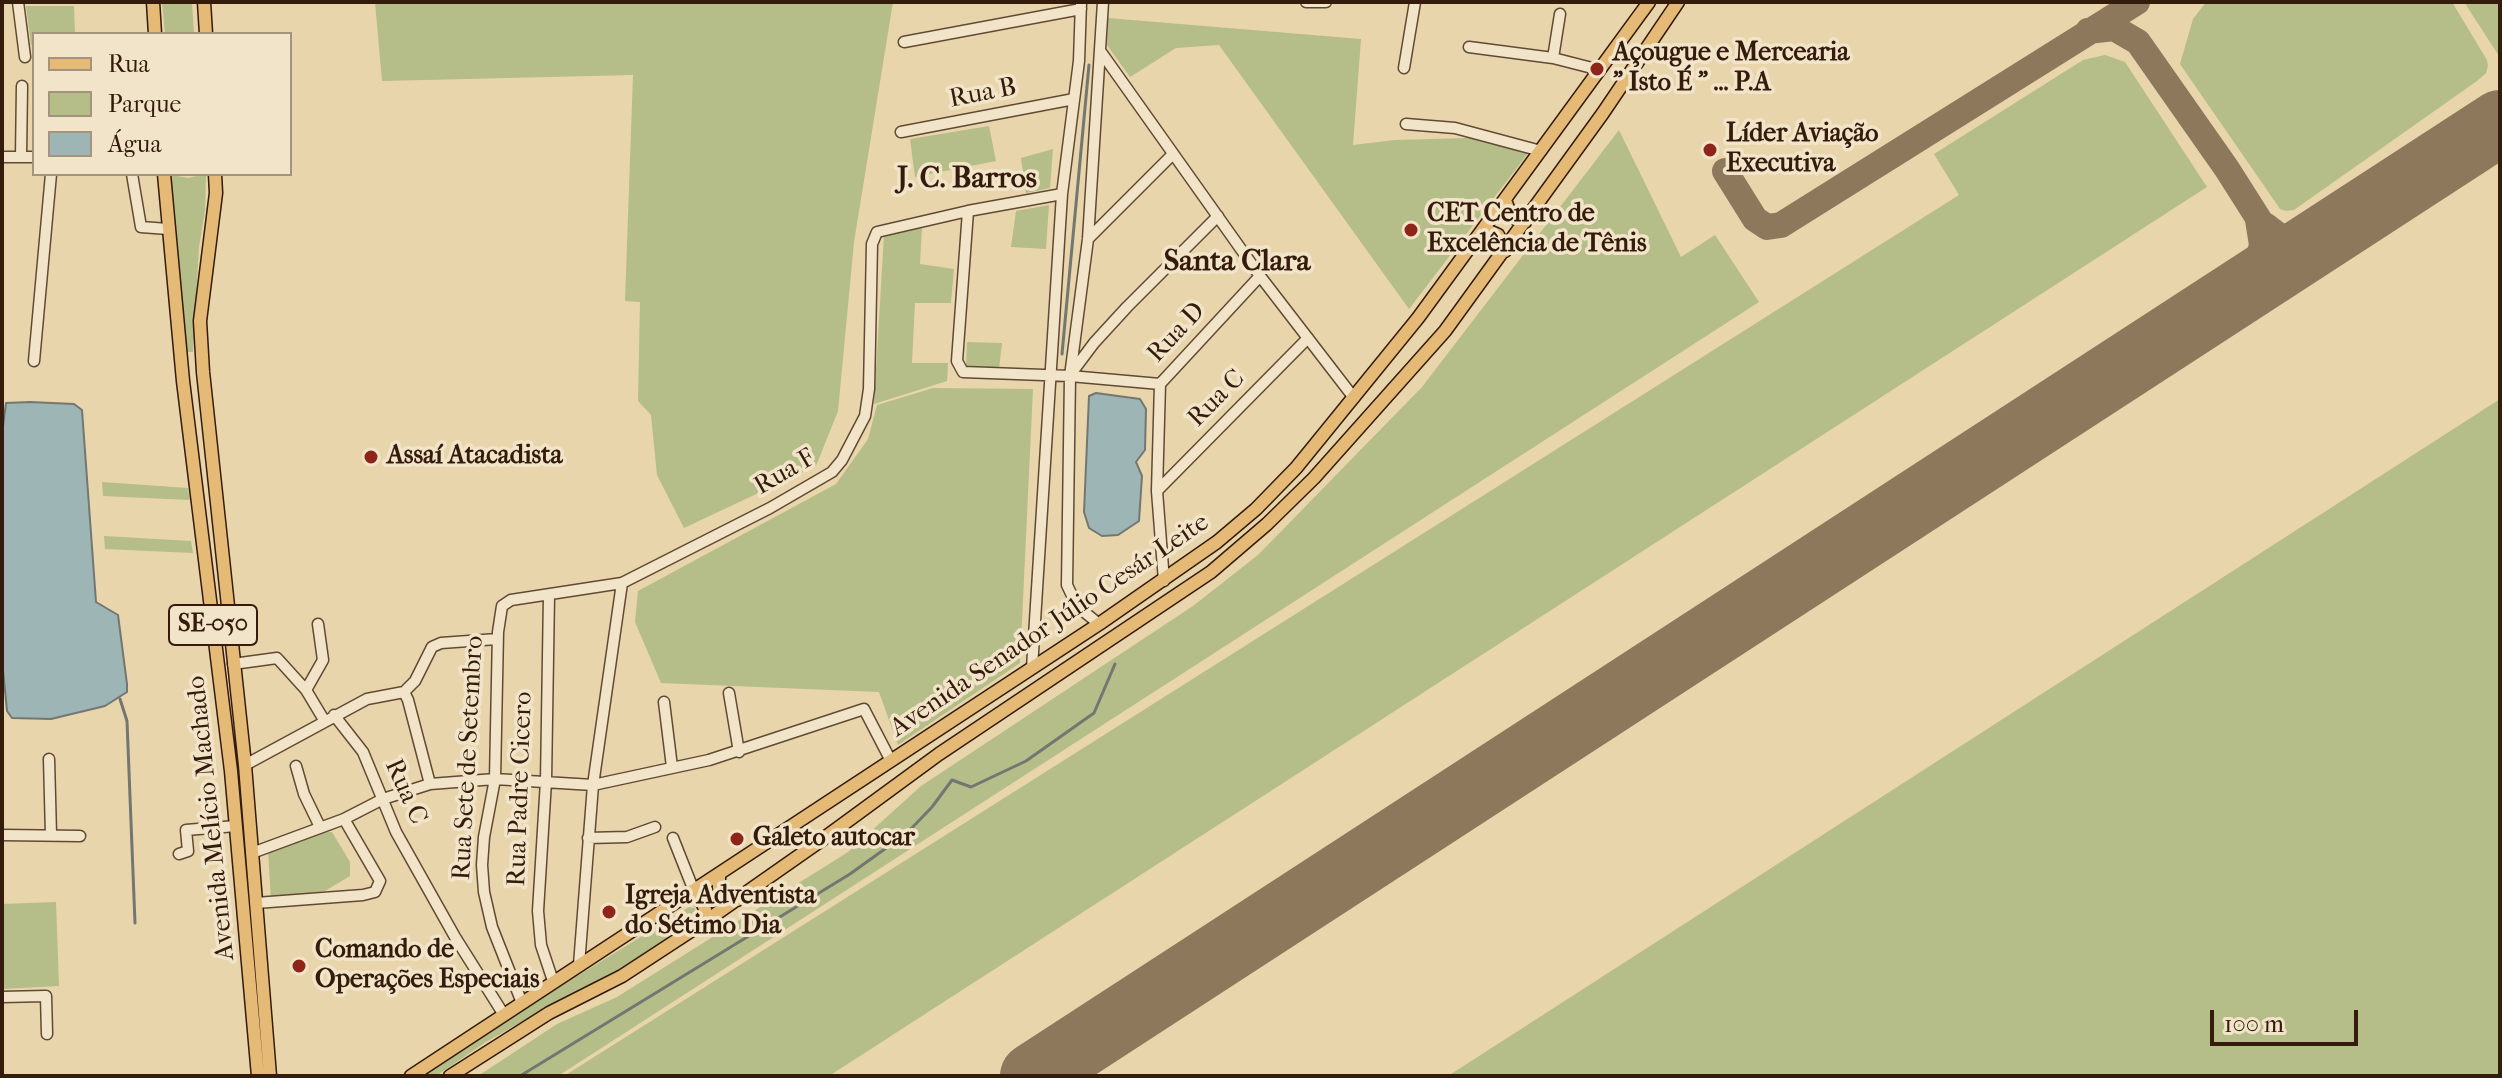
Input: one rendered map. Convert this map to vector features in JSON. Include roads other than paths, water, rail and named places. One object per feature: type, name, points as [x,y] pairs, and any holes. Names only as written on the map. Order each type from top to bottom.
[{"type":"main road","points":[[153,2],[155,32]]},
{"type":"main road","points":[[204,2],[206,32]]},
{"type":"main road","name":"Avenida Senador Júlio Cesár Leite","points":[[411,1076],[1164,581],[1256,509],[1296,468],[1418,318],[1649,2]]},
{"type":"main road","name":"Avenida Senador Júlio Cesár Leite","points":[[450,1076],[549,1013],[622,976],[703,923],[939,754],[1150,615],[1267,524],[1314,478],[1445,331],[1603,113],[1678,2]]},
{"type":"main road","name":"Avenida Melício Machado","points":[[164,176],[236,826],[267,1076]]},
{"type":"main road","name":"Avenida Melício Machado","points":[[215,176],[216,193],[200,321],[245,765],[267,1076]]},
{"type":"main road","points":[[1505,200],[1511,216],[1525,222]]},
{"type":"main road","points":[[1484,229],[1498,235],[1505,251]]},
{"type":"main road","points":[[719,874],[719,888],[729,898],[737,900]]},
{"type":"main road","points":[[692,893],[705,909],[703,923]]},
{"type":"street","points":[[18,2],[25,57]]},
{"type":"street","points":[[1099,624],[1077,606],[1067,585],[1070,376],[1088,239],[1103,2]]},
{"type":"street","points":[[1306,2],[1326,2]]},
{"type":"street","points":[[1404,68],[1415,2]]},
{"type":"street","points":[[904,42],[1081,6],[1079,61],[1062,194],[1032,668]]},
{"type":"street","points":[[1553,58],[1560,14]]},
{"type":"street","points":[[1469,47],[1553,58],[1600,70]]},
{"type":"street","points":[[1101,52],[1260,276],[1354,398]]},
{"type":"street","points":[[21,157],[22,86]]},
{"type":"street","name":"Rua B","points":[[901,132],[1074,99]]},
{"type":"street","points":[[1406,124],[1455,128],[1541,151]]},
{"type":"street","points":[[1088,239],[1173,154]]},
{"type":"street","points":[[2,157],[32,157]]},
{"type":"street","points":[[34,361],[51,176]]},
{"type":"street","points":[[132,176],[141,227],[168,229]]},
{"type":"street","points":[[1062,194],[968,211],[957,361],[959,368],[971,374],[1070,376],[1160,384],[1157,491],[1164,581]]},
{"type":"street","name":"Rua F","points":[[502,606],[511,600],[622,583],[832,472],[842,460],[865,416],[869,389],[872,244],[877,232],[968,211]]},
{"type":"street","points":[[1070,376],[1118,316],[1218,216]]},
{"type":"street","name":"Rua D","points":[[1160,384],[1260,276]]},
{"type":"street","name":"Rua C","points":[[1157,491],[1308,338]]},
{"type":"street","points":[[579,965],[593,785],[622,583]]},
{"type":"street","name":"Rua Padre Cicero","points":[[549,595],[546,781],[538,911],[541,945],[553,981]]},
{"type":"street","name":"Rua Sete de Setembro","points":[[502,606],[497,639],[495,779],[484,837],[484,892],[492,927],[522,1003]]},
{"type":"street","points":[[306,690],[323,660],[318,624]]},
{"type":"street","points":[[245,765],[367,699],[404,692],[420,674],[432,647],[441,643],[497,639]]},
{"type":"street","name":"Rua C","points":[[233,664],[277,658],[363,752],[396,832],[455,937],[504,1015]]},
{"type":"street","points":[[404,692],[430,784]]},
{"type":"street","points":[[729,693],[739,752]]},
{"type":"street","points":[[664,702],[672,767]]},
{"type":"street","points":[[252,853],[344,819],[383,799],[430,784],[495,779],[593,785],[739,752],[864,709],[891,761]]},
{"type":"street","points":[[49,759],[51,835]]},
{"type":"street","points":[[296,766],[304,794],[320,827]]},
{"type":"street","points":[[256,903],[375,892],[380,881],[344,819]]},
{"type":"street","points":[[179,854],[188,851],[186,830],[236,826]]},
{"type":"street","points":[[588,838],[627,837],[655,827]]},
{"type":"street","points":[[2,835],[80,836]]},
{"type":"street","points":[[673,838],[692,893]]},
{"type":"street","points":[[2,997],[46,996],[47,1034]]},
{"type":"water","points":[[1096,393],[1140,399],[1146,409],[1145,450],[1136,462],[1142,476],[1139,521],[1118,535],[1102,536],[1089,528],[1084,512],[1089,396]]},
{"type":"water","points":[[6,403],[74,404],[82,410],[96,602],[118,615],[127,684],[127,692],[105,706],[51,719],[12,718],[7,711],[3,670],[2,434]]},
{"type":"waterway","points":[[1062,354],[1089,65]]},
{"type":"waterway","points":[[520,1076],[850,874],[907,833],[952,780],[971,787],[1026,761],[1094,713],[1115,664]]},
{"type":"waterway","points":[[120,699],[127,721],[135,923]]},
{"type":"place","name":"Açougue e Mercearia \" Isto É \" ... P.A","points":[[1597,69]]},
{"type":"place","name":"Líder Aviação Executiva","points":[[1710,150]]},
{"type":"place","name":"CET Centro de Excelência de Tênis","points":[[1411,230]]},
{"type":"place","name":"Assaí Atacadista","points":[[371,457]]},
{"type":"place","name":"Galeto autocar","points":[[737,839]]},
{"type":"place","name":"Igreja Adventista do Sétimo Dia","points":[[609,912]]},
{"type":"place","name":"Comando de Operações Especiais","points":[[299,966]]},
{"type":"district","name":"J. C. Barros","points":[[967,180]]},
{"type":"district","name":"Santa Clara","points":[[1237,263]]}]
